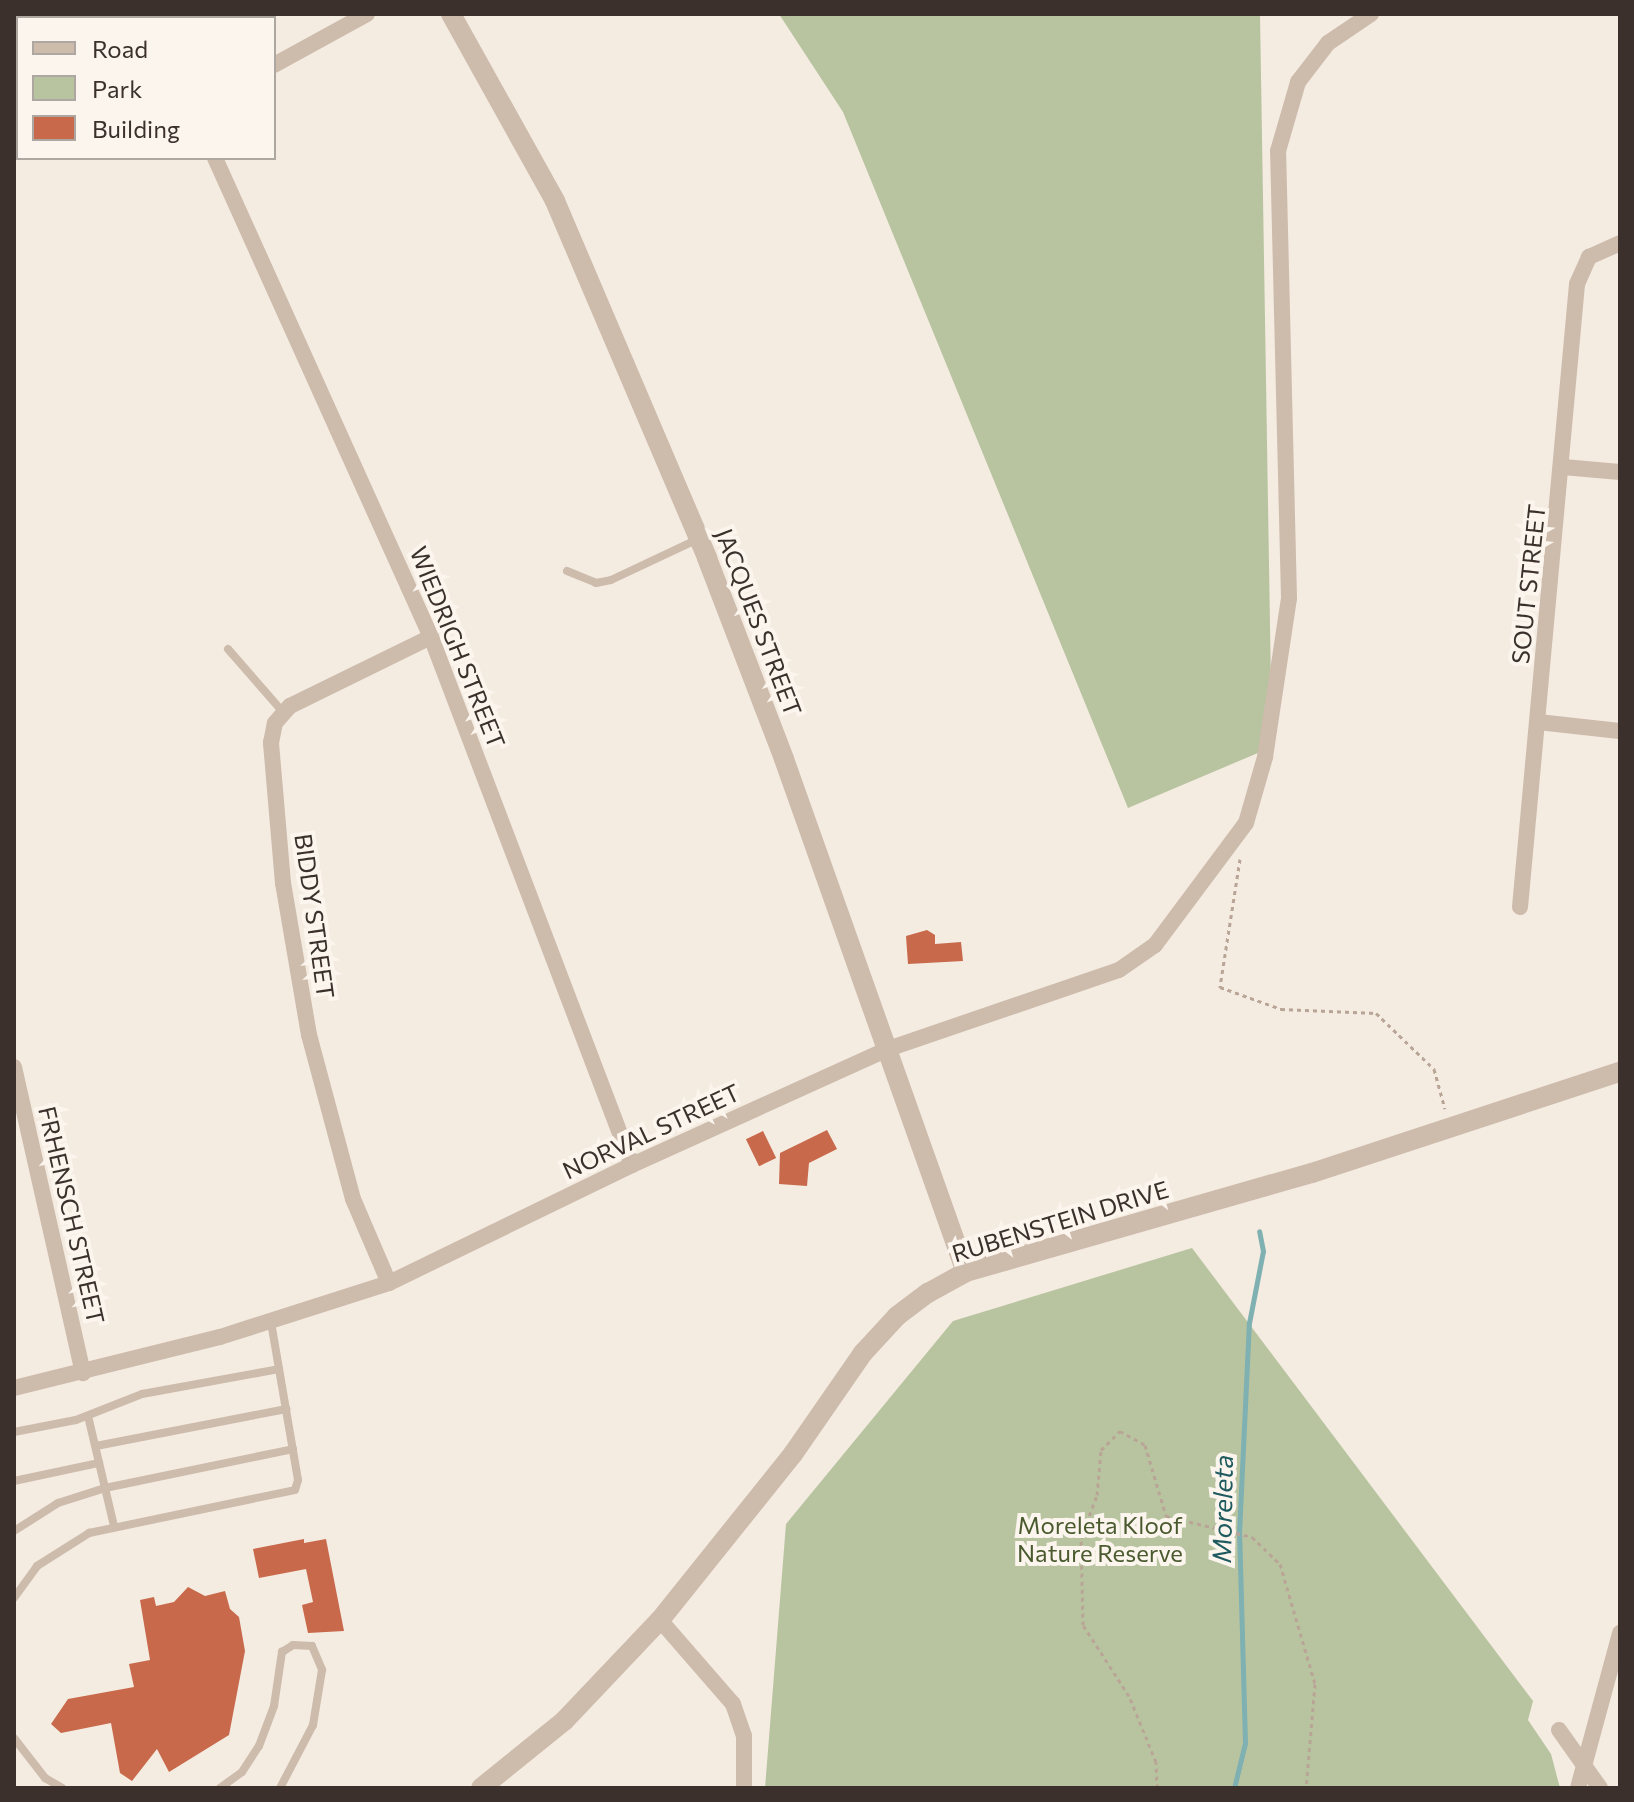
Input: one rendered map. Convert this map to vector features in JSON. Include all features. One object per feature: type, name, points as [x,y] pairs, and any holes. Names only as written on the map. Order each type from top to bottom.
[{"type":"street","points":[[276,64],[367,14]]},
{"type":"street","name":"JACQUES STREET","points":[[451,14],[555,201],[699,539],[888,1049],[966,1272]]},
{"type":"street","name":"NORVAL STREET","points":[[14,1388],[83,1373],[271,1322],[389,1283],[632,1165],[888,1049],[1132,964],[1160,939],[1246,823],[1273,715],[1289,598],[1278,151],[1298,82],[1328,43],[1371,14]]},
{"type":"street","name":"WIEDRIGH STREET","points":[[216,160],[431,637],[632,1165]]},
{"type":"street","name":"SOUT STREET","points":[[1520,907],[1582,266],[1595,252],[1620,243]]},
{"type":"street","points":[[1563,467],[1620,472]]},
{"type":"street","points":[[283,712],[431,637]]},
{"type":"street","name":"BIDDY STREET","points":[[283,712],[272,732],[271,751],[283,883],[299,989],[332,1131],[360,1219],[389,1283]]},
{"type":"street","points":[[1538,722],[1620,731]]},
{"type":"street","name":"RUBENSTEIN DRIVE","points":[[481,1788],[564,1721],[660,1620],[793,1454],[863,1353],[897,1316],[966,1272],[1450,1128],[1620,1072]]},
{"type":"street","name":"FRHENSCH STREET","points":[[15,1078],[83,1373]]},
{"type":"street","points":[[660,1620],[733,1704],[744,1736],[744,1788]]},
{"type":"street","points":[[1578,1788],[1620,1633]]},
{"type":"street","points":[[1559,1730],[1600,1788]]},
{"type":"lane","points":[[567,571],[596,583],[611,580],[699,539]]},
{"type":"lane","points":[[228,649],[283,712]]},
{"type":"lane","points":[[14,1598],[37,1566],[89,1533],[289,1493],[298,1480],[271,1322]]},
{"type":"lane","points":[[14,1432],[88,1416],[142,1394],[279,1369]]},
{"type":"lane","points":[[96,1446],[286,1409]]},
{"type":"lane","points":[[88,1416],[114,1526]]},
{"type":"lane","points":[[14,1531],[58,1503],[105,1488],[293,1449]]},
{"type":"lane","points":[[14,1481],[99,1463]]},
{"type":"lane","points":[[220,1788],[242,1772],[259,1746],[274,1706],[282,1652],[293,1645],[312,1646],[322,1670],[313,1725],[280,1788]]},
{"type":"lane","points":[[14,1738],[45,1778],[62,1788]]},
{"type":"path","points":[[1241,853],[1220,987],[1281,1009],[1376,1013],[1434,1069],[1450,1128]]},
{"type":"path","points":[[1157,1788],[1156,1762],[1129,1696],[1083,1625],[1081,1538],[1097,1495],[1101,1450],[1120,1431],[1145,1445],[1166,1516],[1252,1537],[1280,1564],[1315,1684],[1306,1788]]},
{"type":"green space","points":[[779,14],[1260,14],[1272,747],[1128,808],[843,112]]},
{"type":"green space","name":"Moreleta Kloof Nature Reserve","points":[[1192,1248],[1533,1701],[1528,1720],[1551,1754],[1560,1788],[765,1788],[786,1524],[953,1321]]},
{"type":"building","points":[[927,930],[935,935],[935,944],[961,942],[963,961],[908,964],[906,936]]},
{"type":"building","points":[[827,1130],[837,1149],[809,1163],[807,1186],[779,1184],[780,1153]]},
{"type":"building","points":[[763,1131],[776,1158],[759,1166],[746,1139]]},
{"type":"building","points":[[304,1539],[304,1543],[326,1539],[344,1631],[308,1633],[302,1605],[313,1602],[306,1569],[259,1578],[253,1549]]},
{"type":"building","points":[[188,1587],[205,1596],[225,1591],[230,1609],[239,1617],[245,1651],[229,1735],[169,1772],[157,1749],[132,1781],[120,1773],[111,1723],[61,1733],[51,1724],[68,1699],[134,1687],[129,1664],[150,1660],[140,1600],[154,1597],[156,1606],[174,1602]]},
{"type":"waterway","name":"Moreleta","points":[[1234,1788],[1245,1743],[1239,1533],[1249,1323],[1263,1251],[1259,1231]]}]
